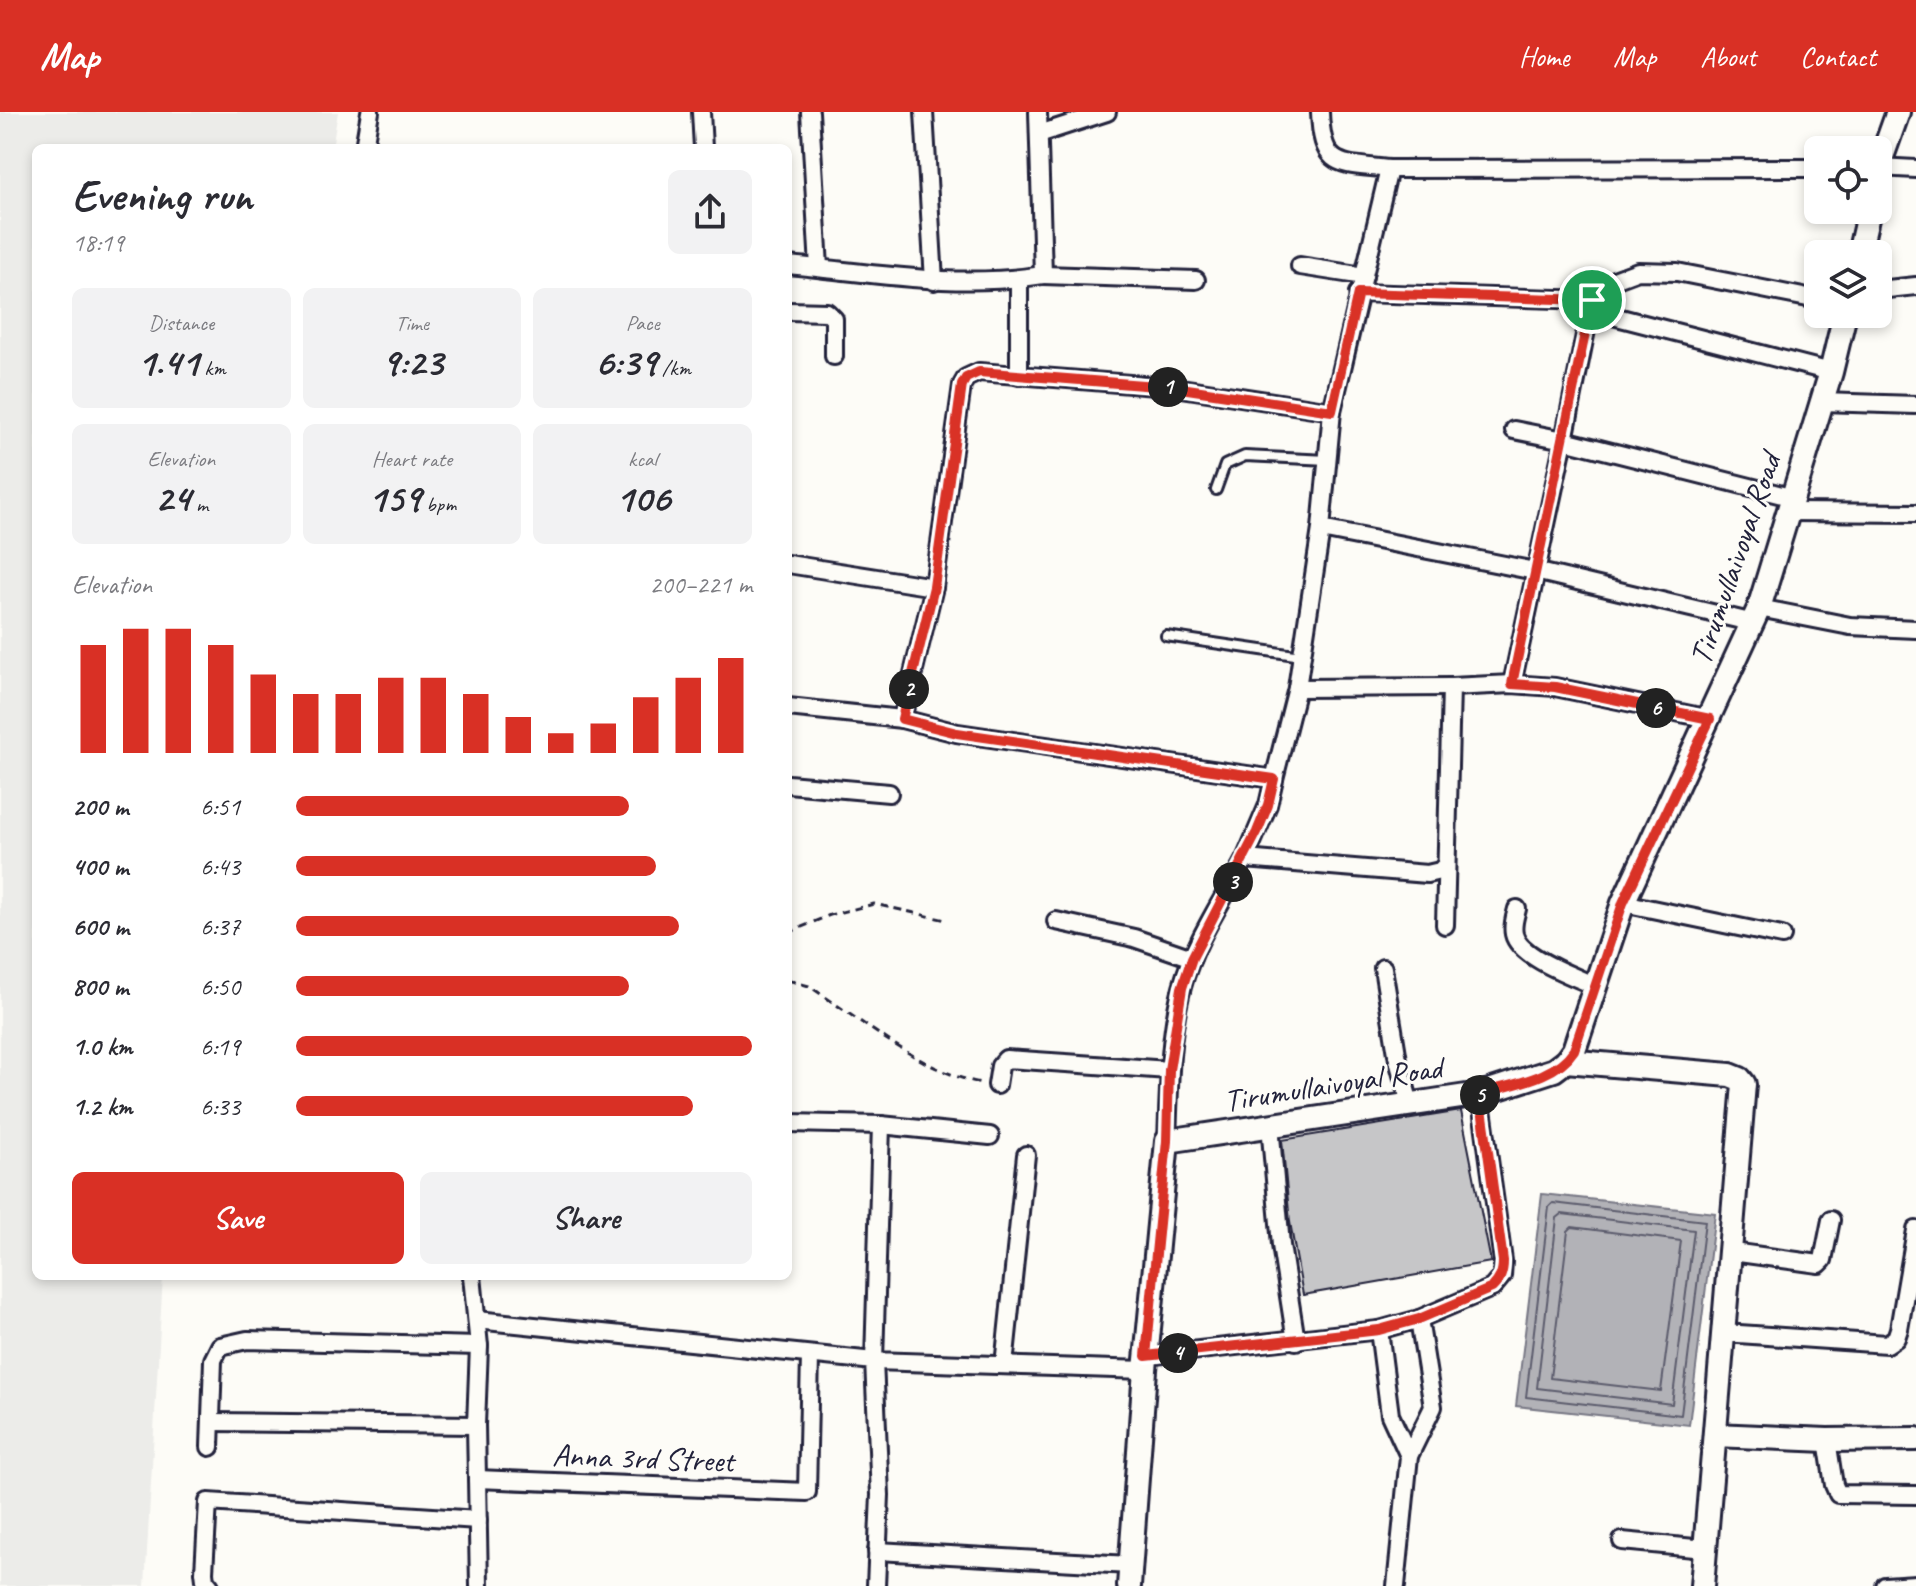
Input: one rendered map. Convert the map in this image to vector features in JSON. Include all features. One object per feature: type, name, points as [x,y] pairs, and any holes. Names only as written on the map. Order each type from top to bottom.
[{"type":"street","points":[[365,144],[370,112]]},
{"type":"street","points":[[701,112],[703,144]]},
{"type":"street","points":[[810,112],[819,268]]},
{"type":"street","points":[[924,112],[934,281]]},
{"type":"street","points":[[1038,112],[1043,275]]},
{"type":"street","points":[[1039,134],[1107,112]]},
{"type":"street","points":[[1320,112],[1326,152],[1333,160],[1389,169],[1804,168]]},
{"type":"street","points":[[1889,136],[1898,112]]},
{"type":"street","points":[[1892,168],[1916,169]]},
{"type":"street","points":[[877,1551],[1129,1576],[1167,1141],[1169,1070],[1182,988],[1192,958],[1245,859],[1268,805],[1297,688],[1321,529],[1332,411],[1389,169]]},
{"type":"street","points":[[792,265],[934,281],[1019,279],[1043,275],[1196,280]]},
{"type":"street","points":[[1300,266],[1364,276]]},
{"type":"street","points":[[1512,684],[1592,300],[1614,280],[1638,271],[1677,272],[1804,297]]},
{"type":"street","points":[[1019,279],[1019,376]]},
{"type":"street","points":[[1892,289],[1916,286]]},
{"type":"street","points":[[1358,293],[1592,300],[1609,315],[1831,372]]},
{"type":"street","points":[[792,311],[827,312],[834,319],[834,356]]},
{"type":"street","name":"Tirumullaivoyal Road","points":[[1167,1141],[1480,1094],[1554,1070],[1566,1061],[1574,1050],[1593,985],[1623,903],[1756,616],[1792,505],[1842,328]]},
{"type":"street","points":[[902,719],[934,587],[962,385],[966,378],[979,372],[1181,388],[1332,411]]},
{"type":"street","points":[[1821,402],[1916,405]]},
{"type":"street","points":[[1514,430],[1564,440],[1792,505],[1916,513]]},
{"type":"street","points":[[1321,529],[1756,616],[1916,629]]},
{"type":"street","points":[[792,565],[934,587]]},
{"type":"street","points":[[1297,688],[1512,684],[1555,687],[1710,719]]},
{"type":"street","points":[[1445,925],[1451,687]]},
{"type":"street","points":[[792,707],[902,719],[957,733],[1274,779]]},
{"type":"street","points":[[792,784],[889,793]]},
{"type":"street","points":[[1245,859],[1427,874],[1440,871],[1445,866]]},
{"type":"street","points":[[1623,903],[1782,936]]},
{"type":"street","points":[[1517,909],[1514,938],[1527,952],[1593,985]]},
{"type":"street","points":[[1056,921],[1134,938],[1192,958]]},
{"type":"street","points":[[1383,968],[1398,1060],[1410,1104]]},
{"type":"street","points":[[997,1085],[1000,1066],[1006,1059],[1169,1070]]},
{"type":"street","points":[[1566,1061],[1730,1075],[1744,1084],[1702,1586]]},
{"type":"street","points":[[477,1320],[810,1356],[1004,1365],[1146,1363],[1379,1330],[1419,1319],[1492,1288],[1502,1276],[1503,1261],[1480,1094]]},
{"type":"street","points":[[792,1123],[881,1125],[990,1136]]},
{"type":"street","points":[[876,1586],[880,1495],[874,1361],[881,1125]]},
{"type":"street","points":[[1270,1125],[1281,1245],[1296,1341]]},
{"type":"street","points":[[1004,1365],[1026,1155]]},
{"type":"street","points":[[1732,1252],[1819,1264],[1823,1260],[1831,1220]]},
{"type":"street","points":[[1724,1333],[1887,1344],[1896,1338],[1899,1329],[1916,1230]]},
{"type":"street","points":[[472,1280],[479,1346],[476,1425],[479,1586]]},
{"type":"street","points":[[1396,1586],[1409,1456],[1433,1407],[1419,1319]]},
{"type":"street","points":[[1379,1330],[1390,1415],[1409,1456]]},
{"type":"street","points":[[210,1447],[213,1360],[220,1346],[235,1341],[479,1346]]},
{"type":"street","name":"Anna 3rd Street","points":[[477,1479],[807,1492],[810,1356]]},
{"type":"street","points":[[211,1422],[476,1425]]},
{"type":"street","points":[[1715,1435],[1827,1440],[1916,1439]]},
{"type":"street","points":[[1827,1440],[1838,1494],[1916,1495]]},
{"type":"street","points":[[210,1586],[204,1572],[208,1502],[478,1520]]},
{"type":"street","points":[[1622,1541],[1705,1549]]},
{"type":"street","points":[[1885,1586],[1916,1584]]},
{"type":"lane","points":[[1216,490],[1225,465],[1245,456],[1328,460]]},
{"type":"lane","points":[[1166,636],[1302,656]]},
{"type":"path","points":[[792,931],[830,915],[874,904],[946,920]]},
{"type":"path","points":[[792,981],[809,986],[933,1068],[957,1078],[997,1085]]},
{"type":"shaded area","points":[[0,112],[338,112],[333,144],[32,144],[32,1280],[163,1280],[145,1586],[0,1586]]},
{"type":"water","points":[[1542,1194],[1715,1213],[1689,1425],[1516,1406]]},
{"type":"building","points":[[1461,1111],[1491,1262],[1303,1295],[1290,1222],[1282,1140]]},
{"type":"route","points":[[1358,293],[1592,300],[1512,684],[1555,687],[1710,719],[1623,903],[1593,985],[1574,1050],[1554,1070],[1480,1094],[1503,1261],[1502,1276],[1492,1288],[1419,1319],[1379,1330],[1146,1356],[1167,1141],[1169,1070],[1182,988],[1192,958],[1257,832],[1274,779],[957,733],[902,719],[934,587],[962,385],[966,378],[979,372],[1181,388],[1332,411],[1358,293]]}]
